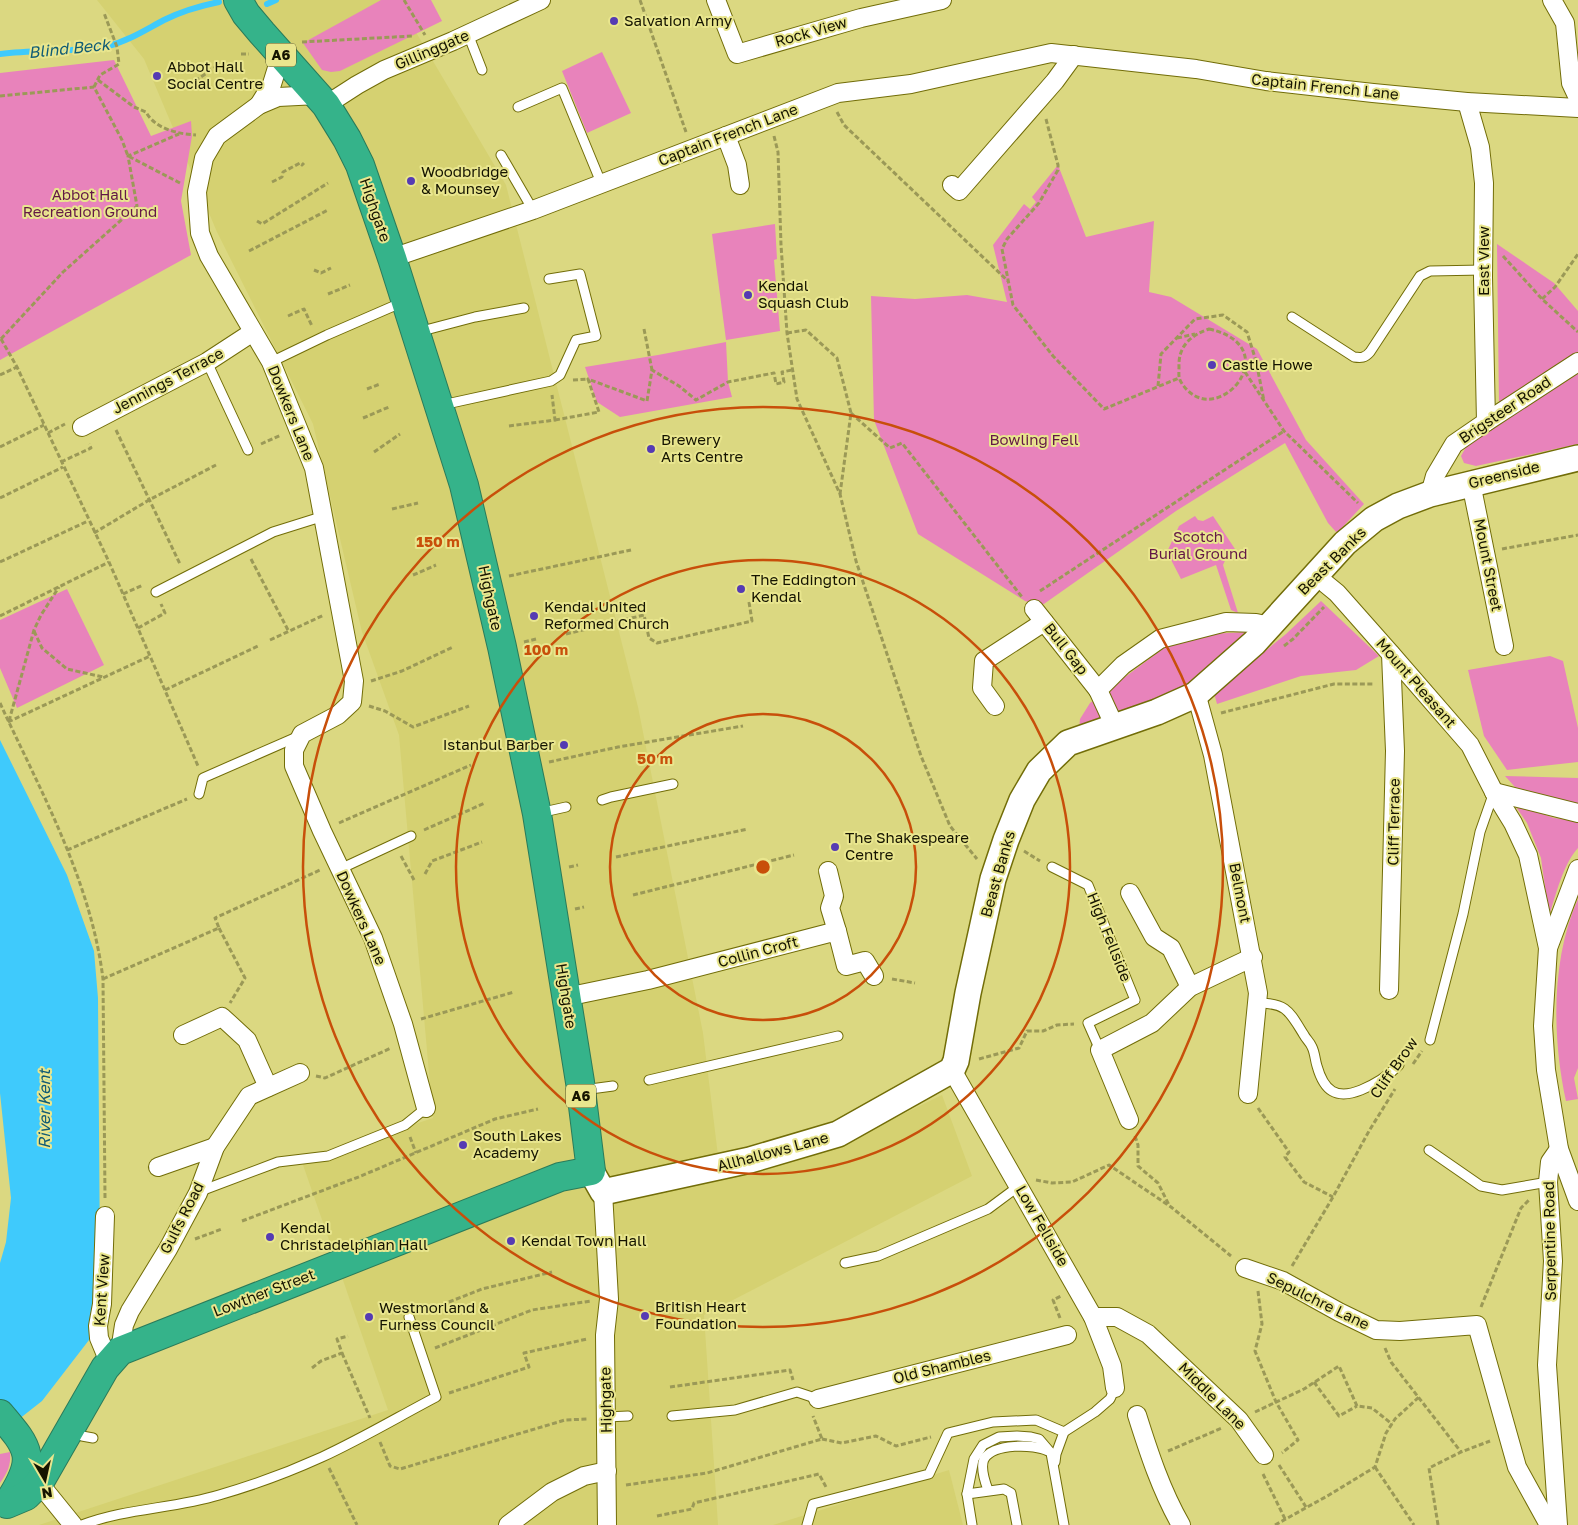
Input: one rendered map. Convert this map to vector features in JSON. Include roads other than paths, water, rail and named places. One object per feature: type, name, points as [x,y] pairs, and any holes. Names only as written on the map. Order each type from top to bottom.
[{"type":"highway","name":"Highgate","points":[[242,7],[289,47],[347,139],[360,165],[406,301],[464,485],[487,580],[537,814],[597,1182]]},
{"type":"highway","name":"Lowther Street","points":[[114,1357],[151,1338],[560,1177],[597,1182]]},
{"type":"highway","points":[[4,1508],[26,1496],[40,1483],[82,1431],[114,1357]]},
{"type":"highway","points":[[0,1414],[20,1437],[27,1455],[23,1480],[4,1508]]},
{"type":"street","name":"Gillinggate","points":[[322,100],[357,85],[384,70],[541,0]]},
{"type":"street","name":"Rock View","points":[[716,0],[737,54],[861,18],[942,0]]},
{"type":"street","points":[[1552,0],[1568,23],[1571,84],[1578,98]]},
{"type":"street","name":"Dowkers Lane","points":[[259,105],[272,84],[289,47]]},
{"type":"street","name":"Captain French Lane","points":[[392,258],[602,185],[828,97],[911,84],[1051,52],[1196,69],[1266,81],[1374,93],[1467,102],[1578,108]]},
{"type":"street","points":[[952,185],[959,191],[1040,99],[1074,55]]},
{"type":"street","name":"Dowkers Lane","points":[[322,100],[278,98],[259,105],[217,136],[204,158],[197,192],[200,233],[209,256],[271,362],[314,468],[354,681],[352,702],[338,715],[302,734],[294,750],[294,766],[338,866],[373,938],[405,1033],[426,1108]]},
{"type":"street","name":"East View","points":[[1467,102],[1480,147],[1484,183],[1483,270],[1486,422]]},
{"type":"street","points":[[726,136],[737,165],[740,185]]},
{"type":"street","name":"Jennings Terrace","points":[[82,427],[207,362],[253,332]]},
{"type":"street","name":"Brigsteer Road","points":[[1430,494],[1435,476],[1454,444],[1578,362]]},
{"type":"street","name":"Greenside","points":[[1430,494],[1471,483],[1578,460]]},
{"type":"street","name":"Mount Street","points":[[1471,483],[1504,646]]},
{"type":"street","name":"Beast Banks","points":[[954,1066],[993,879],[1022,800],[1039,771],[1068,743],[1157,712],[1199,706],[1345,543],[1374,519],[1398,506],[1430,494]]},
{"type":"street","name":"Mount Pleasant","points":[[1326,584],[1337,593],[1470,745],[1494,792]]},
{"type":"street","name":"Bull Gap","points":[[995,706],[982,688],[984,662],[1034,611],[1098,690]]},
{"type":"street","points":[[1115,727],[1098,690],[1123,665],[1160,639],[1226,622],[1256,623],[1270,626]]},
{"type":"street","name":"Cliff Terrace","points":[[1389,990],[1395,752],[1391,654]]},
{"type":"street","name":"Belmont","points":[[1199,706],[1213,755],[1253,957],[1258,993],[1248,1094]]},
{"type":"street","points":[[1494,792],[1578,813]]},
{"type":"street","points":[[1494,792],[1513,824],[1528,855],[1548,948],[1544,1026],[1546,1070],[1559,1149],[1578,1200]]},
{"type":"street","points":[[1548,948],[1578,869]]},
{"type":"street","points":[[828,871],[834,896],[830,908],[846,966],[865,961],[874,976]]},
{"type":"street","points":[[1130,893],[1154,937],[1171,948],[1190,987]]},
{"type":"street","name":"Collin Croft","points":[[566,997],[648,980],[836,931]]},
{"type":"street","points":[[1100,1050],[1152,1023],[1190,987],[1253,957]]},
{"type":"street","points":[[183,1036],[222,1017],[247,1040],[268,1087]]},
{"type":"street","name":"High Fellside","points":[[1100,1050],[1129,1120]]},
{"type":"street","name":"Low Fellside","points":[[954,1066],[1093,1317],[1112,1366],[1115,1388]]},
{"type":"street","name":"Allhallows Lane","points":[[597,1182],[750,1160],[838,1134],[954,1066]]},
{"type":"street","name":"Gulfs Road","points":[[114,1357],[130,1311],[168,1249],[198,1192],[215,1147],[249,1096],[300,1073]]},
{"type":"street","points":[[158,1167],[215,1147]]},
{"type":"street","name":"Serpentine Road","points":[[1558,1525],[1547,1364],[1553,1261],[1548,1182],[1550,1162],[1559,1149]]},
{"type":"street","name":"Highgate","points":[[597,1182],[609,1299],[605,1335],[607,1525]]},
{"type":"street","name":"Kent View","points":[[105,1216],[102,1295],[98,1326],[99,1338],[114,1357]]},
{"type":"street","name":"Sepulchre Lane","points":[[1245,1268],[1283,1281],[1376,1330],[1400,1331],[1477,1324],[1517,1467],[1549,1525]]},
{"type":"street","points":[[130,1311],[136,1326],[151,1338]]},
{"type":"street","name":"Middle Lane","points":[[1093,1317],[1117,1317],[1148,1334],[1239,1420],[1264,1455]]},
{"type":"street","name":"Old Shambles","points":[[818,1399],[1067,1335]]},
{"type":"street","points":[[1137,1415],[1150,1458],[1181,1525]]},
{"type":"street","points":[[508,1525],[552,1492],[584,1476],[607,1480]]},
{"type":"street","points":[[40,1483],[73,1525]]},
{"type":"lane","points":[[468,34],[482,70]]},
{"type":"lane","points":[[518,107],[562,88],[602,185]]},
{"type":"lane","points":[[501,155],[533,210]]},
{"type":"lane","points":[[1292,317],[1354,357],[1366,357],[1420,276],[1430,271],[1483,270]]},
{"type":"lane","points":[[439,405],[551,381],[560,375],[576,340],[596,336],[580,274],[549,279]]},
{"type":"lane","points":[[271,362],[318,339],[406,301]]},
{"type":"lane","points":[[415,333],[475,317],[524,308]]},
{"type":"lane","points":[[207,362],[248,450]]},
{"type":"lane","points":[[156,592],[273,532],[324,516]]},
{"type":"lane","points":[[199,794],[203,778],[302,734]]},
{"type":"lane","points":[[602,800],[673,784]]},
{"type":"lane","name":"Cliff Brow","points":[[1430,1040],[1463,914],[1480,832],[1494,792]]},
{"type":"lane","points":[[537,814],[566,807]]},
{"type":"lane","points":[[338,866],[411,836]]},
{"type":"lane","name":"High Fellside","points":[[1052,868],[1088,884],[1134,1000],[1088,1023],[1100,1050]]},
{"type":"lane","points":[[1257,1002],[1272,1003],[1281,1006],[1289,1012],[1313,1049],[1320,1076],[1325,1085],[1333,1092],[1342,1094],[1352,1093],[1366,1088],[1391,1073],[1399,1065]]},
{"type":"lane","points":[[648,1080],[838,1036]]},
{"type":"lane","points":[[581,1090],[613,1086]]},
{"type":"lane","points":[[198,1192],[278,1162],[328,1156],[405,1125],[426,1108]]},
{"type":"lane","points":[[1429,1150],[1481,1186],[1502,1190],[1548,1182]]},
{"type":"lane","points":[[846,1263],[878,1256],[988,1209],[1016,1181]]},
{"type":"lane","points":[[82,1525],[133,1511],[169,1507],[218,1496],[289,1472],[324,1456],[436,1397],[409,1317]]},
{"type":"lane","points":[[1065,1525],[1055,1463],[1056,1454],[1064,1432],[1110,1399],[1115,1388]]},
{"type":"lane","points":[[672,1416],[735,1410],[797,1392],[818,1399]]},
{"type":"lane","points":[[606,1418],[628,1416]]},
{"type":"lane","points":[[807,1525],[813,1504],[928,1474],[948,1434],[993,1422],[1036,1420],[1064,1432]]},
{"type":"lane","points":[[972,1525],[967,1494],[974,1459],[983,1445],[999,1437],[1031,1437],[1039,1440],[1051,1453],[1065,1525]]},
{"type":"lane","points":[[988,1490],[983,1467],[984,1459],[994,1451],[1005,1447],[1040,1447],[1051,1453]]},
{"type":"lane","points":[[967,1494],[1004,1489],[1011,1493],[1017,1525]]},
{"type":"water","name":"River Kent","points":[[0,740],[67,875],[94,951],[98,998],[100,1262],[97,1305],[89,1340],[42,1401],[0,1434],[0,1263],[6,1242],[11,1198],[0,1093]]},
{"type":"waterway","name":"Blind Beck","points":[[267,4],[276,0]]},
{"type":"waterway","name":"Blind Beck","points":[[0,54],[108,46],[129,38],[177,14],[219,2]]},
{"type":"place","name":"Salvation Army","points":[[614,21]]},
{"type":"place","name":"Abbot Hall Social Centre","points":[[157,76]]},
{"type":"place","name":"Woodbridge & Mounsey","points":[[411,181]]},
{"type":"place","name":"Kendal Squash Club","points":[[748,295]]},
{"type":"place","name":"Castle Howe","points":[[1212,365]]},
{"type":"place","name":"Brewery Arts Centre","points":[[651,449]]},
{"type":"place","name":"The Eddington Kendal","points":[[741,589]]},
{"type":"place","name":"Kendal United Reformed Church","points":[[534,616]]},
{"type":"place","name":"Istanbul Barber","points":[[564,745]]},
{"type":"place","name":"The Shakespeare Centre","points":[[835,847]]},
{"type":"place","name":"South Lakes Academy","points":[[463,1145]]},
{"type":"place","name":"Kendal Christadelphian Hall","points":[[270,1237]]},
{"type":"place","name":"Kendal Town Hall","points":[[511,1241]]},
{"type":"place","name":"British Heart Foundation","points":[[645,1316]]},
{"type":"place","name":"Westmorland & Furness Council","points":[[369,1317]]},
{"type":"park label","name":"Abbot Hall Recreation Ground","points":[[90,204]]},
{"type":"park label","name":"Bowling Fell","points":[[1034,440]]},
{"type":"park label","name":"Scotch Burial Ground","points":[[1198,546]]}]
